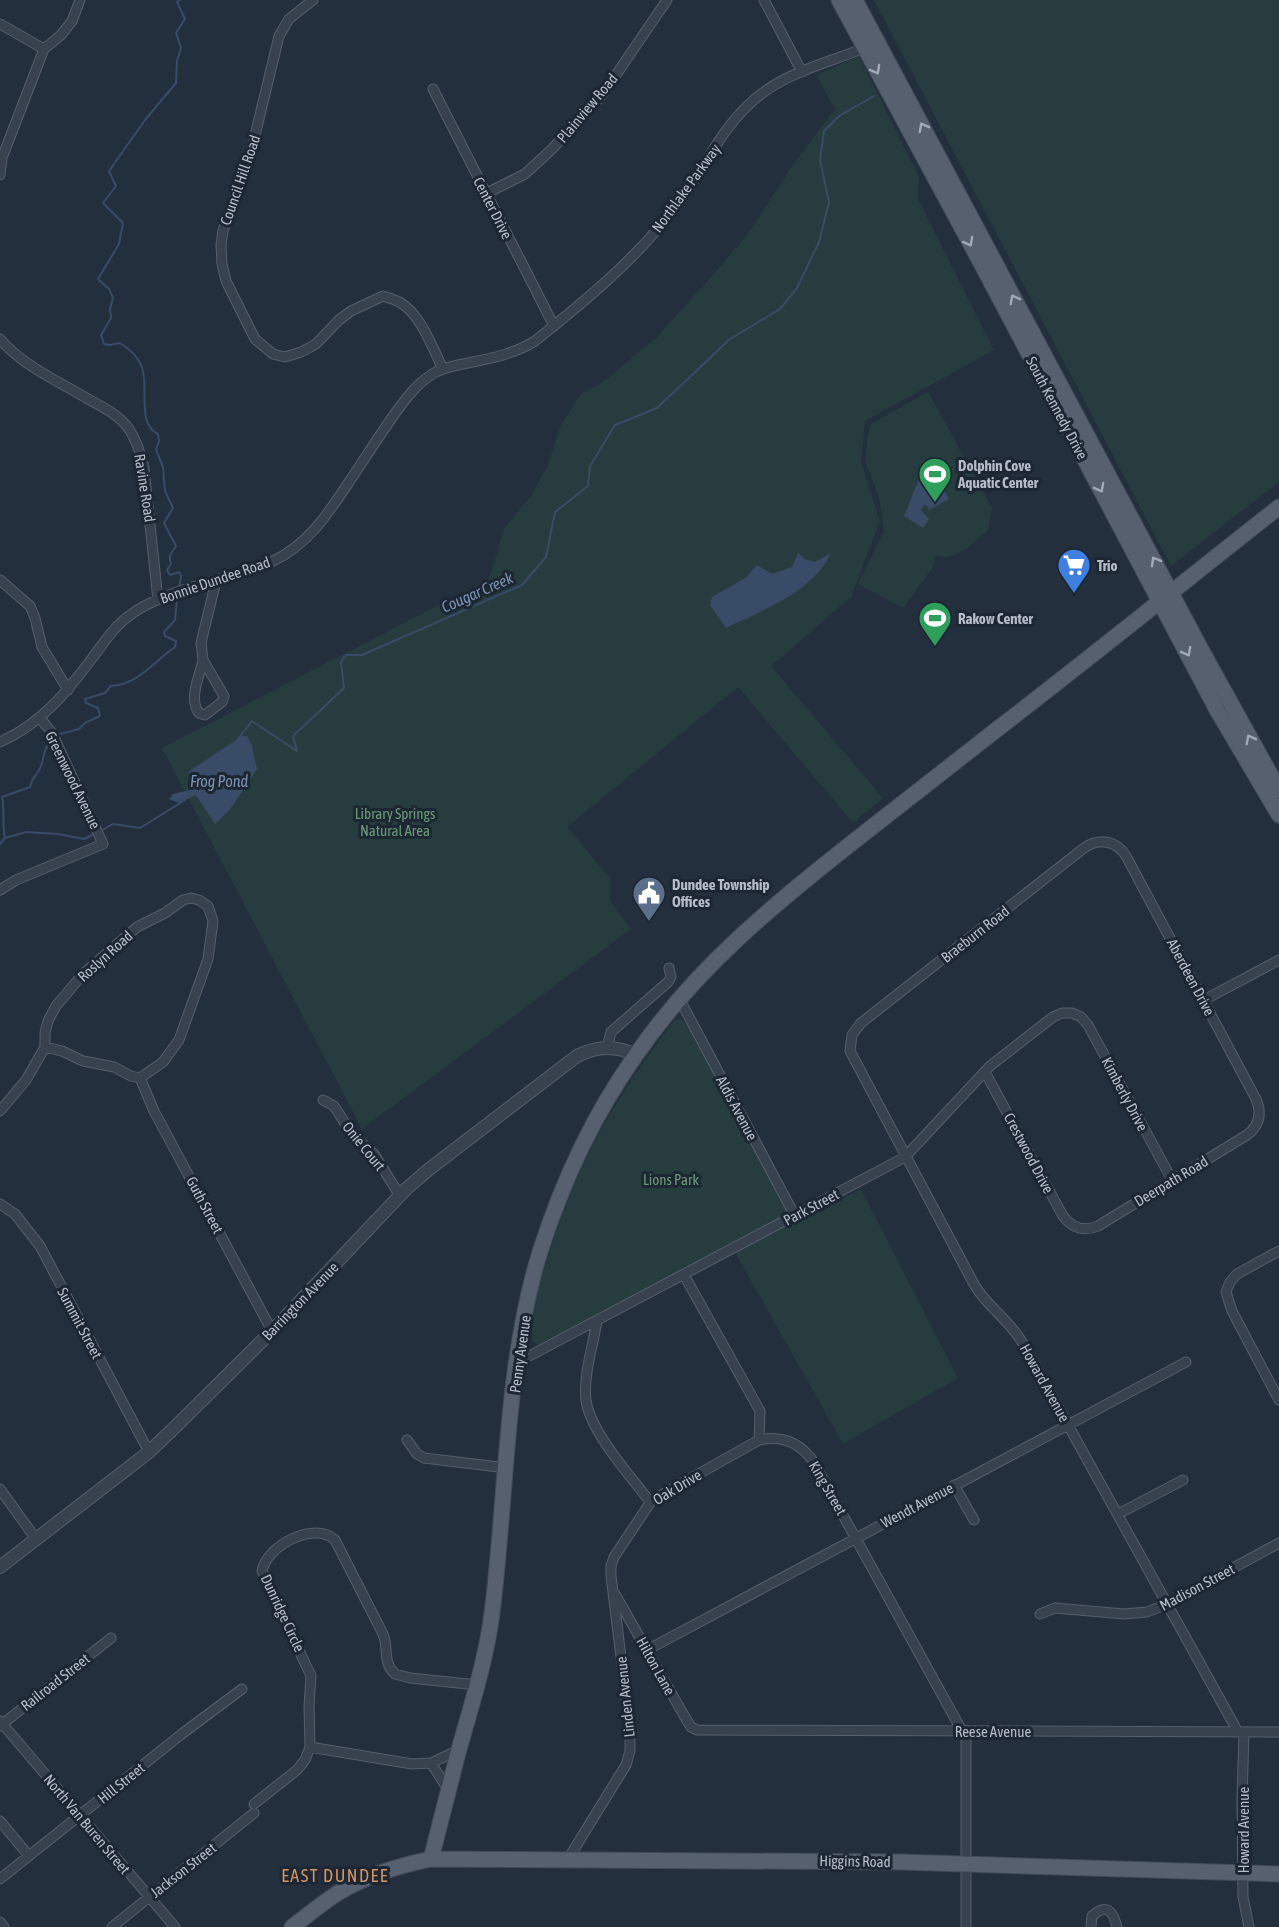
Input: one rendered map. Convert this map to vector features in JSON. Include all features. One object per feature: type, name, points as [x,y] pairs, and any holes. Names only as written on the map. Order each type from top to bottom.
[{"type":"main road","name":"South Kennedy Drive","points":[[838,0],[870,45],[1138,532],[1217,710],[1279,815]]},
{"type":"main road","name":"South Kennedy Drive","points":[[855,0],[870,45]]},
{"type":"main road","name":"Penny Avenue","points":[[431,1859],[478,1685],[493,1602],[518,1362],[531,1287],[558,1201],[611,1094],[636,1055],[680,1000],[724,952],[764,914],[1279,507]]},
{"type":"main road","name":"South Kennedy Drive","points":[[1166,596],[1208,662],[1279,790]]},
{"type":"main road","name":"Higgins Road","points":[[292,1927],[338,1893],[361,1881],[396,1867],[431,1859],[966,1863],[1279,1874]]},
{"type":"street","points":[[0,175],[2,158],[44,49],[61,35],[72,21],[80,0]]},
{"type":"street","name":"Council Hill Road","points":[[314,0],[289,19],[279,36],[255,138],[223,231],[222,264],[226,281],[255,339],[273,354],[285,357],[301,352],[315,344],[339,320],[366,303],[383,296],[403,304],[421,324],[442,369]]},
{"type":"street","name":"Plainview Road","points":[[486,194],[525,174],[552,149],[603,94],[667,0]]},
{"type":"street","points":[[764,0],[802,72]]},
{"type":"street","points":[[0,24],[44,49]]},
{"type":"street","name":"Northlake Parkway","points":[[505,355],[522,349],[554,326],[631,260],[674,209],[728,128],[764,92],[802,72],[870,45]]},
{"type":"street","name":"Center Drive","points":[[433,89],[554,326]]},
{"type":"street","name":"Ravine Road","points":[[0,339],[32,366],[104,407],[130,430],[141,453],[144,468],[158,600]]},
{"type":"street","name":"Bonnie Dundee Road","points":[[0,742],[23,731],[40,718],[68,690],[115,627],[136,610],[158,600],[272,562],[300,545],[327,514],[408,397],[427,378],[442,369],[505,355]]},
{"type":"street","points":[[0,580],[30,606],[42,646],[68,690]]},
{"type":"street","points":[[203,660],[224,696],[222,702],[206,715],[199,713],[194,705],[195,691],[203,660],[201,643],[216,581]]},
{"type":"street","name":"Greenwood Avenue","points":[[0,890],[16,880],[103,844],[52,733],[40,718]]},
{"type":"street","name":"Braeburn Road","points":[[850,1039],[861,1023],[1084,848],[1097,842],[1107,842]]},
{"type":"street","name":"Aberdeen Drive","points":[[1107,842],[1117,846],[1124,853],[1204,1000],[1256,1099],[1260,1109],[1258,1122]]},
{"type":"street","name":"Roslyn Road","points":[[0,1111],[26,1080],[45,1047],[48,1021],[56,1006],[83,974],[137,927],[165,913],[183,900],[191,898],[199,900],[208,906],[213,921],[208,959],[179,1040],[163,1062],[140,1078]]},
{"type":"street","points":[[1204,1000],[1279,960]]},
{"type":"street","points":[[607,1048],[612,1030],[670,980],[669,968]]},
{"type":"street","name":"Aldis Avenue","points":[[680,1000],[795,1216]]},
{"type":"street","name":"Park Street","points":[[518,1362],[905,1157],[985,1072],[1050,1018],[1059,1013],[1072,1013]]},
{"type":"street","name":"Kimberly Drive","points":[[1072,1013],[1081,1017],[1088,1025],[1172,1180]]},
{"type":"street","name":"Howard Avenue","points":[[850,1039],[852,1058],[975,1286],[985,1300],[1016,1332],[1241,1732],[1243,1902],[1249,1927]]},
{"type":"street","points":[[45,1047],[83,1060],[114,1067],[131,1077],[140,1078]]},
{"type":"street","name":"Barrington Avenue","points":[[0,1567],[149,1452],[272,1331],[400,1196],[428,1170],[562,1066],[584,1052],[620,1048],[636,1055]]},
{"type":"street","name":"Crestwood Drive","points":[[985,1072],[1063,1216],[1071,1225],[1078,1228]]},
{"type":"street","name":"Guth Street","points":[[140,1078],[154,1111],[272,1331]]},
{"type":"street","name":"Onie Court","points":[[323,1100],[334,1106],[352,1134],[374,1154],[400,1196]]},
{"type":"street","name":"Deerpath Road","points":[[1078,1228],[1090,1229],[1098,1226],[1247,1135],[1258,1122]]},
{"type":"street","name":"Summit Street","points":[[0,1204],[15,1214],[40,1246],[149,1452]]},
{"type":"street","points":[[1279,1251],[1237,1275],[1230,1282],[1226,1295],[1232,1311],[1279,1400]]},
{"type":"street","points":[[684,1275],[760,1411],[759,1440]]},
{"type":"street","points":[[597,1321],[586,1384],[587,1407],[598,1432],[650,1502]]},
{"type":"street","name":"Wendt Avenue","points":[[647,1650],[1186,1362]]},
{"type":"street","points":[[407,1440],[417,1454],[424,1458],[507,1468]]},
{"type":"street","name":"Oak Drive","points":[[613,1591],[610,1568],[614,1557],[650,1502],[759,1440]]},
{"type":"street","name":"King Street","points":[[759,1440],[788,1441],[805,1450],[815,1463],[964,1731],[966,1927]]},
{"type":"street","points":[[1118,1514],[1182,1479]]},
{"type":"street","points":[[954,1485],[974,1520]]},
{"type":"street","points":[[0,1489],[36,1539]]},
{"type":"street","name":"Dunridge Circle","points":[[310,1747],[311,1676],[262,1571],[268,1557],[294,1538],[318,1532],[335,1540],[383,1634],[386,1643],[386,1662],[395,1674],[410,1678],[478,1685]]},
{"type":"street","name":"Madison Street","points":[[1040,1614],[1055,1608],[1142,1613],[1167,1604],[1279,1543]]},
{"type":"street","name":"Hilton Lane","points":[[613,1591],[689,1725],[696,1730],[707,1731]]},
{"type":"street","name":"Linden Avenue","points":[[568,1859],[623,1773],[630,1751],[630,1730],[613,1591]]},
{"type":"street","name":"Railroad Street","points":[[1,1723],[111,1638]]},
{"type":"street","name":"Hill Street","points":[[0,1879],[183,1733],[242,1689]]},
{"type":"street","name":"North Van Buren Street","points":[[1,1723],[175,1927]]},
{"type":"street","name":"Reese Avenue","points":[[707,1731],[1279,1732]]},
{"type":"street","points":[[310,1747],[395,1762],[431,1763],[459,1750]]},
{"type":"street","name":"Jackson Street","points":[[112,1927],[254,1809],[297,1770],[305,1760],[310,1747]]},
{"type":"street","points":[[431,1763],[449,1791]]},
{"type":"street","points":[[0,1821],[29,1856]]},
{"type":"street","points":[[1091,1927],[1092,1916],[1098,1911],[1106,1910],[1111,1911],[1118,1927]]},
{"type":"street","points":[[0,1922],[4,1927]]},
{"type":"green space","points":[[874,0],[1279,0],[1279,482],[1171,566]]},
{"type":"green space","name":"Library Springs Natural Area","points":[[859,56],[919,177],[918,199],[994,350],[865,421],[861,462],[880,521],[851,597],[771,666],[883,798],[853,823],[738,687],[567,827],[610,878],[610,901],[631,929],[362,1129],[162,748],[489,579],[504,529],[532,494],[547,467],[560,427],[580,395],[604,381],[655,339],[747,235],[794,163],[835,109],[816,75]]},
{"type":"green space","name":"Dolphin Cove Aquatic Center","points":[[928,392],[992,508],[988,531],[957,554],[943,557],[936,555],[934,566],[903,608],[858,584],[884,531],[879,498],[865,461],[868,434],[871,424]]},
{"type":"green space","name":"Lions Park","points":[[680,1019],[688,1024],[794,1224],[861,1189],[958,1378],[843,1444],[731,1245],[539,1345],[532,1341],[532,1314],[538,1289],[562,1216],[587,1157],[635,1075],[674,1021]]},
{"type":"water","points":[[931,468],[949,499],[929,510],[925,504],[921,510],[929,519],[923,528],[904,516],[917,484]]},
{"type":"water","points":[[798,553],[805,559],[815,562],[831,553],[823,567],[799,589],[786,598],[726,628],[710,605],[712,597],[747,577],[757,565],[772,574],[792,567]]},
{"type":"water","name":"Frog Pond","points":[[242,736],[247,736],[252,746],[257,769],[231,808],[215,824],[196,795],[179,803],[169,799],[173,794],[194,789],[188,772]]},
{"type":"waterway","points":[[179,588],[181,576],[179,572],[170,575],[167,570],[171,564],[170,555],[176,546],[164,523],[173,508],[165,491],[163,467],[156,450],[159,441],[158,434],[151,429],[145,412],[143,371],[136,357],[123,345],[120,343],[104,344],[101,335],[111,318],[110,309],[113,298],[109,289],[98,279],[119,244],[123,223],[103,203],[116,186],[109,171],[145,120],[176,83],[177,61],[181,48],[176,33],[185,19],[177,2],[180,0]]},
{"type":"waterway","name":"Cougar Creek","points":[[238,739],[252,721],[297,751],[293,736],[344,688],[341,662],[346,655],[362,655],[522,585],[546,557],[555,512],[588,486],[590,466],[615,425],[657,408],[730,339],[780,309],[797,288],[819,242],[829,202],[820,160],[824,131],[839,116],[874,96]]},
{"type":"waterway","points":[[60,734],[79,729],[85,723],[100,716],[98,708],[86,703],[85,699],[105,693],[111,686],[129,682],[175,647],[176,641],[165,636],[164,632],[175,620],[177,600]]},
{"type":"waterway","points":[[5,838],[2,797],[30,787],[40,769],[50,742]]},
{"type":"waterway","name":"Cougar Creek","points":[[104,829],[113,824],[140,828],[185,800]]},
{"type":"waterway","points":[[0,844],[5,838],[26,832],[58,834],[84,839],[92,835]]},
{"type":"place","name":"Dolphin Cove Aquatic Center","points":[[935,503]]},
{"type":"place","name":"Trio","points":[[1074,594]]},
{"type":"place","name":"Rakow Center","points":[[935,647]]},
{"type":"place","name":"Dundee Township Offices","points":[[649,922]]},
{"type":"district","name":"EAST DUNDEE","points":[[335,1875]]}]
